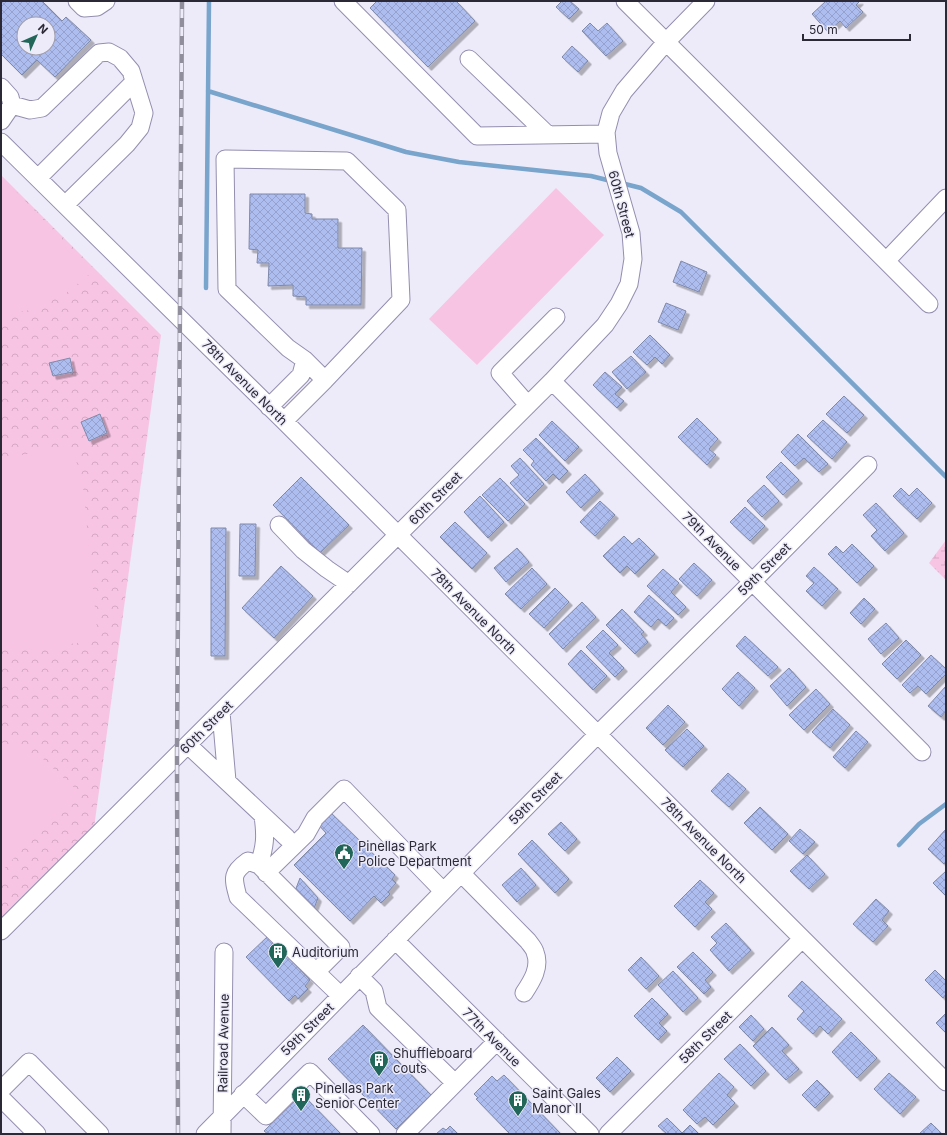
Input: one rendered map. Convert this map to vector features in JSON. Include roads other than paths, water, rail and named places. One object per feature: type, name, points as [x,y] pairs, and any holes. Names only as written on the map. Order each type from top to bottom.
[{"type":"street","points":[[77,1],[84,8],[97,7],[106,1]]},
{"type":"street","points":[[343,1],[477,136],[606,134]]},
{"type":"street","points":[[625,1],[928,304]]},
{"type":"street","name":"60th Street","points":[[1,931],[552,381],[605,325],[619,304],[629,284],[633,259],[631,233],[612,168],[606,134],[611,113],[624,91],[666,42],[706,1]]},
{"type":"street","points":[[12,105],[30,110],[42,108],[99,53],[109,52],[120,58],[131,71],[144,113],[140,128],[127,144],[65,205]]},
{"type":"street","points":[[469,59],[548,135]]},
{"type":"street","points":[[38,178],[134,82]]},
{"type":"street","points":[[1,87],[10,97],[12,105],[1,121]]},
{"type":"street","name":"78th Avenue North","points":[[1,142],[398,534],[946,1082]]},
{"type":"street","points":[[284,421],[325,380],[401,300],[397,210],[347,161],[225,159],[227,289],[288,348],[305,360],[325,380]]},
{"type":"street","points":[[886,261],[946,198]]},
{"type":"street","points":[[528,405],[500,372],[556,317]]},
{"type":"street","points":[[269,407],[301,375],[305,360]]},
{"type":"street","name":"79th Avenue","points":[[552,381],[922,752]]},
{"type":"street","name":"59th Street","points":[[204,1134],[598,734],[868,465]]},
{"type":"street","points":[[279,525],[303,550],[349,584]]},
{"type":"street","points":[[221,712],[227,781]]},
{"type":"street","points":[[188,745],[287,838]]},
{"type":"street","points":[[263,869],[306,834],[315,818],[344,790],[443,891]]},
{"type":"street","points":[[263,869],[266,836],[264,816]]},
{"type":"street","points":[[316,972],[341,947],[263,869],[248,861],[238,868],[234,880],[238,897],[316,972],[340,995]]},
{"type":"street","points":[[461,873],[528,941],[535,952],[537,967],[532,982],[524,993]]},
{"type":"street","name":"58th Street","points":[[608,1134],[802,939]]},
{"type":"street","name":"77th Avenue","points":[[395,940],[590,1134]]},
{"type":"street","name":"Railroad Avenue","points":[[222,1134],[224,952]]},
{"type":"street","points":[[359,976],[374,991],[378,1008],[455,1083]]},
{"type":"street","points":[[405,1134],[497,1041]]},
{"type":"street","points":[[1,1090],[29,1062],[100,1134]]},
{"type":"street","points":[[243,1094],[266,1116],[310,1072],[372,1134]]},
{"type":"street","points":[[1,1098],[37,1134]]},
{"type":"waterway","points":[[206,288],[209,1]]},
{"type":"waterway","points":[[208,91],[406,152],[459,162],[591,176],[611,181]]},
{"type":"waterway","points":[[621,183],[641,188],[681,212],[946,477]]},
{"type":"waterway","points":[[899,845],[919,824],[946,804]]},
{"type":"railway","points":[[178,1134],[177,755],[182,1]]},
{"type":"place","name":"Pinellas Park Police Department","points":[[344,870]]},
{"type":"place","name":"Auditorium","points":[[278,969]]},
{"type":"place","name":"Shuffleboard couts","points":[[379,1077]]},
{"type":"place","name":"Pinellas Park Senior Center","points":[[301,1112]]},
{"type":"place","name":"Saint Gales Manor II","points":[[518,1117]]}]
